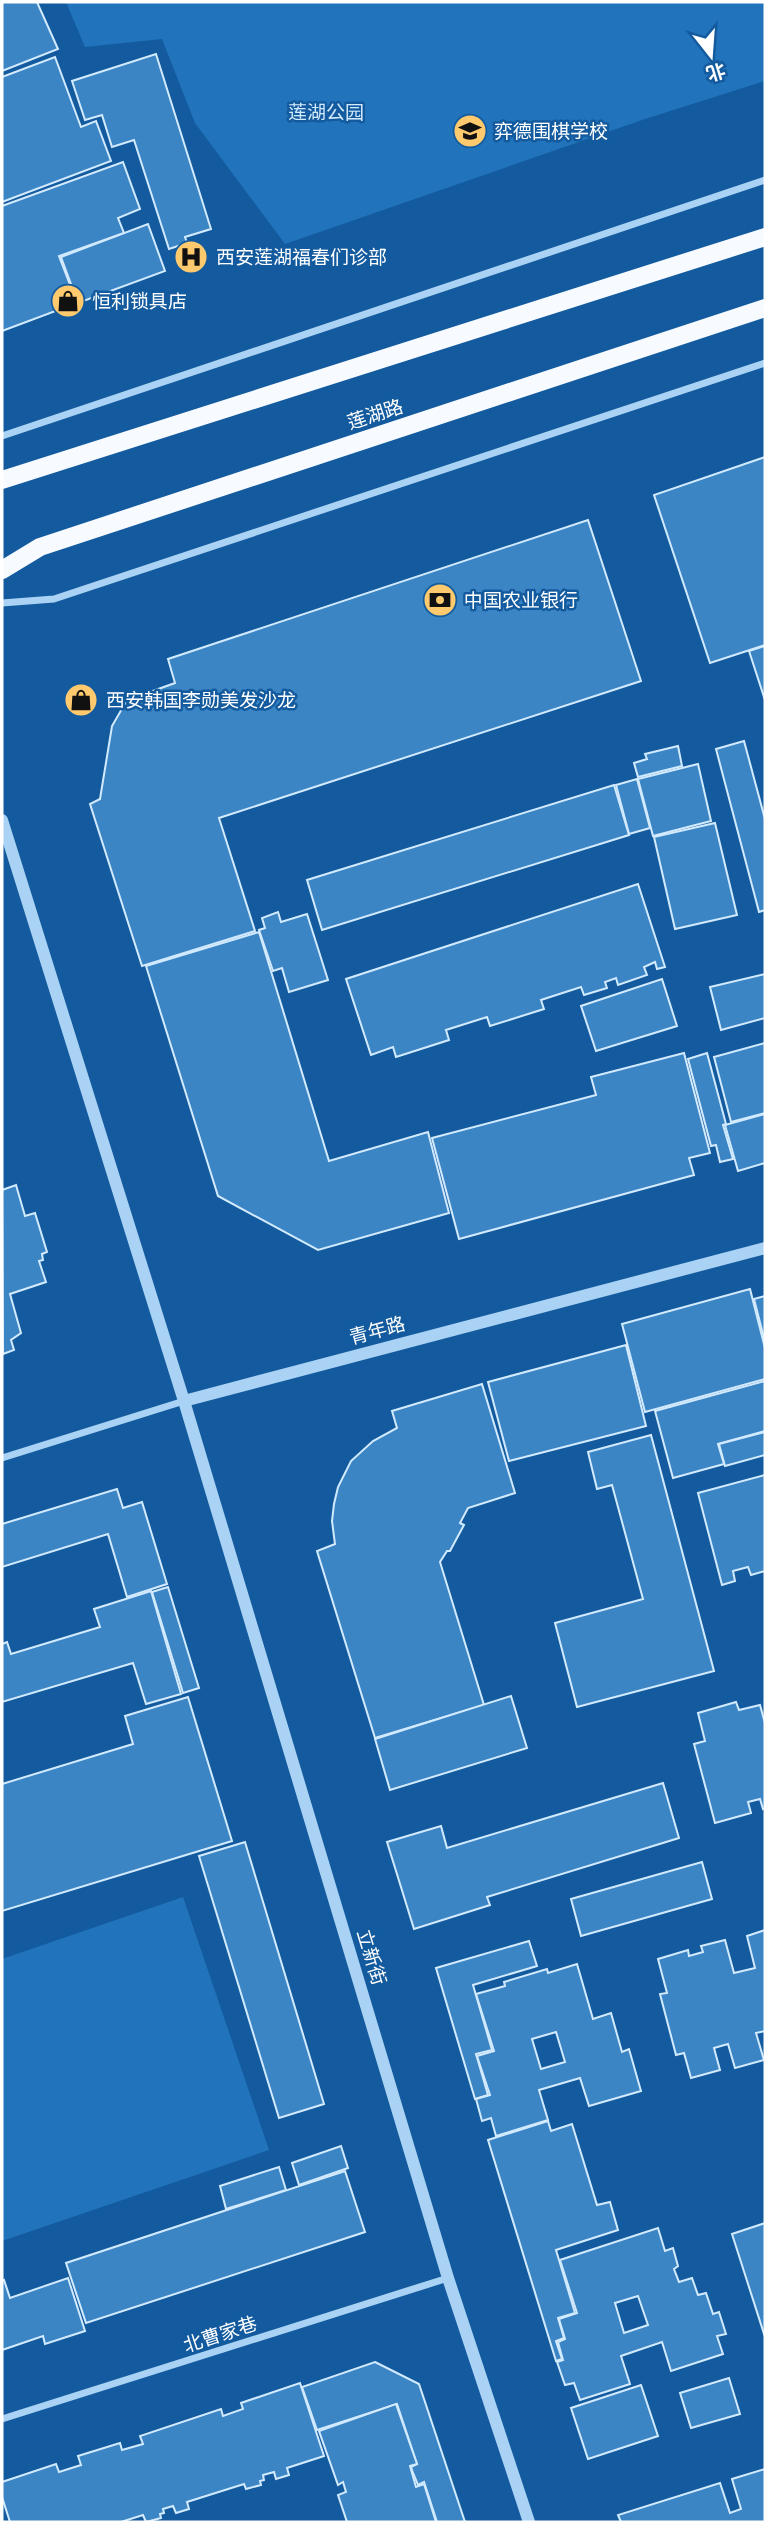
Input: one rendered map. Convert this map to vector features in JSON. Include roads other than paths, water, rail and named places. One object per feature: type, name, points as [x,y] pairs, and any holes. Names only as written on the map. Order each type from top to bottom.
[{"type":"main road","points":[[2,480],[765,237]]},
{"type":"main road","name":"莲湖路","points":[[2,570],[40,547],[765,308]]},
{"type":"street","points":[[2,436],[765,180]]},
{"type":"street","points":[[2,603],[54,598],[765,363]]},
{"type":"street","name":"立新街","points":[[2,820],[184,1401],[448,2278],[529,2522]]},
{"type":"street","name":"青年路","points":[[2,1458],[184,1401],[765,1248]]},
{"type":"street","name":"北曹家巷","points":[[2,2419],[448,2278]]},
{"type":"place","name":"弈德围棋学校","points":[[470,131]]},
{"type":"place","name":"西安莲湖福春们诊部","points":[[191,257]]},
{"type":"place","name":"恒利锁具店","points":[[68,301]]},
{"type":"place","name":"中国农业银行","points":[[440,600]]},
{"type":"place","name":"西安韩国李勋美发沙龙","points":[[81,700]]},
{"type":"park label","name":"莲湖公园","points":[[326,112]]}]
